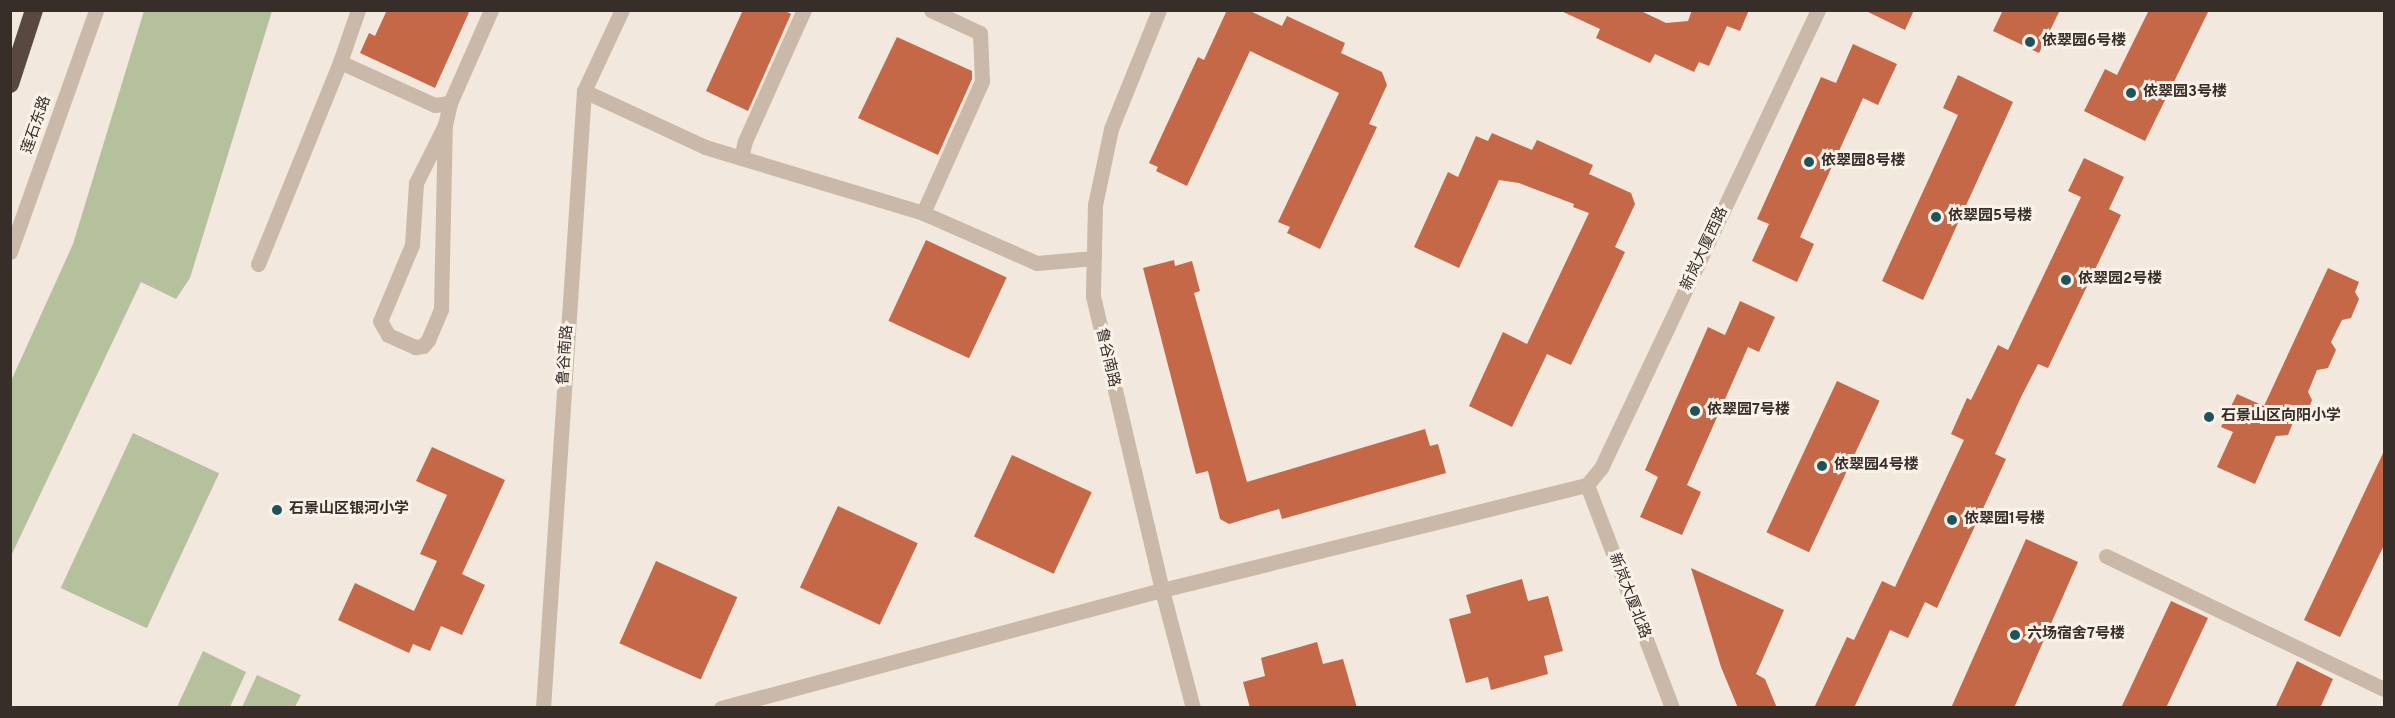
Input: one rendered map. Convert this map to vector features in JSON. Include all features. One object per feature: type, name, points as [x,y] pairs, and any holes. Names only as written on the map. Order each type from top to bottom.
[{"type":"highway","points":[[10,84],[34,10]]},
{"type":"street","name":"莲石东路","points":[[10,252],[96,10]]},
{"type":"street","points":[[258,264],[340,62],[358,10]]},
{"type":"street","points":[[445,125],[416,183],[412,245],[380,321],[388,335],[415,347],[423,346],[428,340],[441,309],[445,125],[450,103],[491,10]]},
{"type":"street","name":"鲁谷南路","points":[[543,708],[584,91],[622,10]]},
{"type":"street","points":[[741,158],[745,141],[804,10]]},
{"type":"street","points":[[923,213],[982,81],[980,33],[931,10]]},
{"type":"street","name":"鲁谷南路","points":[[1159,10],[1137,59],[1111,129],[1095,205],[1093,296],[1162,590],[1193,708]]},
{"type":"street","name":"新岚大厦西路","points":[[1587,485],[1601,468],[1818,10]]},
{"type":"street","points":[[340,62],[435,105],[450,103]]},
{"type":"street","points":[[584,91],[705,147],[923,213],[1037,263],[1094,258]]},
{"type":"street","points":[[721,708],[1162,590],[1587,485]]},
{"type":"street","name":"新岚大厦北路","points":[[1587,485],[1672,708]]},
{"type":"street","points":[[2106,556],[2385,689]]},
{"type":"green space","points":[[144,11],[272,11],[190,278],[176,299],[141,282],[11,556],[11,381],[73,244]]},
{"type":"green space","points":[[133,433],[219,473],[147,628],[61,588]]},
{"type":"green space","points":[[203,651],[246,672],[230,707],[177,707]]},
{"type":"green space","points":[[257,675],[301,695],[295,707],[242,707]]},
{"type":"building","points":[[387,10],[470,10],[435,88],[360,53],[369,33],[375,36]]},
{"type":"building","points":[[743,10],[784,10],[791,14],[748,111],[706,91]]},
{"type":"building","points":[[1227,10],[1248,10],[1282,26],[1287,16],[1345,43],[1341,53],[1382,72],[1387,85],[1369,124],[1377,127],[1320,249],[1287,233],[1290,227],[1278,222],[1339,93],[1250,51],[1187,186],[1156,171],[1158,167],[1149,163],[1198,57],[1204,60]]},
{"type":"building","points":[[1559,10],[1639,10],[1666,23],[1688,21],[1692,10],[1749,10],[1740,31],[1727,26],[1709,66],[1699,62],[1694,72],[1655,54],[1650,63],[1596,38],[1600,29]]},
{"type":"building","points":[[1864,10],[1914,10],[1905,30]]},
{"type":"building","name":"依翠园6号楼","points":[[2003,10],[2060,10],[2039,53],[1993,31]]},
{"type":"building","name":"依翠园3号楼","points":[[2149,10],[2209,10],[2145,141],[2084,111],[2105,69],[2117,75]]},
{"type":"building","points":[[897,37],[972,71],[972,79],[938,155],[858,118]]},
{"type":"building","name":"依翠园8号楼","points":[[1853,44],[1897,64],[1878,105],[1863,98],[1800,237],[1814,244],[1797,282],[1752,261],[1769,224],[1757,219],[1821,77],[1836,83]]},
{"type":"building","name":"依翠园5号楼","points":[[1958,75],[2013,102],[1923,300],[1882,281],[1958,115],[1943,108]]},
{"type":"building","points":[[1492,133],[1532,150],[1537,140],[1593,165],[1589,174],[1631,193],[1635,204],[1615,247],[1625,252],[1571,365],[1547,354],[1512,427],[1469,406],[1503,332],[1527,344],[1589,213],[1573,207],[1574,204],[1519,183],[1499,180],[1459,268],[1414,247],[1448,172],[1458,177],[1476,136],[1488,141]]},
{"type":"building","points":[[2084,158],[2124,177],[2109,209],[2121,215],[2048,368],[2038,364],[2021,397],[1995,454],[2006,459],[1937,608],[1925,602],[1908,638],[1890,630],[1854,708],[1814,708],[1847,637],[1854,640],[1882,581],[1895,587],[1964,440],[1951,434],[1967,398],[1971,400],[1998,345],[2008,350],[2081,197],[2068,191]]},
{"type":"building","points":[[926,240],[1007,278],[969,358],[888,321]]},
{"type":"building","points":[[1174,260],[1175,266],[1192,261],[1200,291],[1194,293],[1247,482],[1425,429],[1430,446],[1438,444],[1446,473],[1282,519],[1279,509],[1229,524],[1220,519],[1208,471],[1196,474],[1143,268]]},
{"type":"building","points":[[2328,268],[2359,282],[2355,292],[2359,299],[2351,318],[2342,320],[2331,342],[2336,350],[2328,368],[2317,370],[2308,392],[2312,400],[2304,420],[2294,420],[2288,435],[2276,436],[2255,484],[2217,467],[2233,432],[2221,427],[2237,394],[2264,406]]},
{"type":"building","name":"依翠园7号楼","points":[[1740,301],[1775,317],[1759,352],[1748,347],[1687,485],[1701,492],[1682,535],[1640,517],[1658,477],[1645,470],[1708,327],[1725,335]]},
{"type":"building","name":"依翠园4号楼","points":[[1837,381],[1880,401],[1809,552],[1766,532]]},
{"type":"building","points":[[432,447],[505,480],[462,574],[485,585],[462,635],[441,626],[430,651],[413,644],[409,653],[338,620],[355,583],[414,611],[437,561],[420,554],[447,495],[416,481]]},
{"type":"building","points":[[2385,449],[2385,543],[2340,637],[2304,620]]},
{"type":"building","points":[[1012,455],[1092,492],[1054,574],[974,537]]},
{"type":"building","points":[[838,506],[918,543],[880,625],[800,588]]},
{"type":"building","name":"六场宿舍7号楼","points":[[2026,539],[2078,562],[2014,708],[1951,708]]},
{"type":"building","points":[[656,561],[737,597],[701,679],[619,643]]},
{"type":"building","points":[[1691,568],[1784,610],[1756,674],[1765,679],[1777,708],[1738,708],[1721,667]]},
{"type":"building","points":[[1522,579],[1528,601],[1548,596],[1563,651],[1544,656],[1548,674],[1491,690],[1488,677],[1466,683],[1449,619],[1471,613],[1466,595]]},
{"type":"building","points":[[2171,601],[2208,618],[2166,708],[2121,708]]},
{"type":"building","points":[[1317,642],[1323,664],[1343,659],[1357,708],[1250,708],[1243,682],[1265,676],[1261,658]]},
{"type":"building","points":[[2297,661],[2333,679],[2320,708],[2275,708]]},
{"type":"place","name":"依翠园6号楼","points":[[2030,42]]},
{"type":"place","name":"依翠园3号楼","points":[[2131,93]]},
{"type":"place","name":"依翠园8号楼","points":[[1809,162]]},
{"type":"place","name":"依翠园5号楼","points":[[1936,217]]},
{"type":"place","name":"依翠园2号楼","points":[[2066,280]]},
{"type":"place","name":"依翠园7号楼","points":[[1695,411]]},
{"type":"place","name":"石景山区向阳小学","points":[[2209,417]]},
{"type":"place","name":"依翠园4号楼","points":[[1822,466]]},
{"type":"place","name":"石景山区银河小学","points":[[277,510]]},
{"type":"place","name":"依翠园1号楼","points":[[1952,520]]},
{"type":"place","name":"六场宿舍7号楼","points":[[2015,635]]}]
